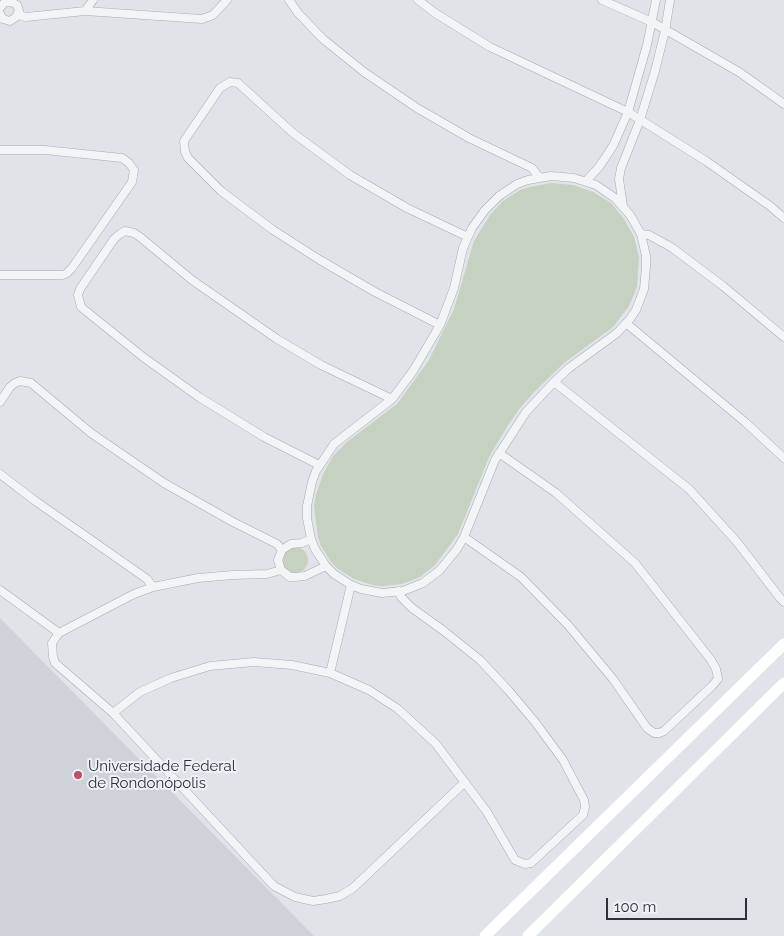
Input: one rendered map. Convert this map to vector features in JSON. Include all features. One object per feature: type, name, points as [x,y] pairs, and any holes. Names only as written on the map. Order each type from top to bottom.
[{"type":"street","points":[[85,11],[92,0]]},
{"type":"street","points":[[18,15],[26,17],[85,11],[202,19],[213,15],[227,0]]},
{"type":"street","points":[[289,0],[298,14],[323,40],[364,72],[417,108],[469,138],[532,168],[540,177]]},
{"type":"street","points":[[418,0],[435,13],[490,47],[628,112],[706,161],[784,218]]},
{"type":"street","points":[[602,0],[652,22],[739,72],[784,104]]},
{"type":"street","points":[[586,181],[609,152],[628,112],[642,67],[656,0]]},
{"type":"street","points":[[623,206],[619,179],[621,168],[640,120],[655,71],[665,31],[670,0]]},
{"type":"street","points":[[0,8],[2,4],[8,1],[18,2],[18,15]]},
{"type":"street","points":[[0,16],[10,21],[18,15]]},
{"type":"street","points":[[440,325],[367,287],[273,230],[222,191],[188,158],[185,152],[184,141],[220,88],[230,82],[238,83],[293,133],[350,175],[407,208],[468,237]]},
{"type":"street","points":[[0,150],[44,150],[122,158],[134,170],[132,182],[67,273],[0,275]]},
{"type":"street","points":[[563,176],[586,181],[606,191],[623,206],[636,224],[640,234],[646,256],[646,278],[636,310],[617,333],[585,355],[554,382],[526,412],[488,476],[464,537],[449,560],[432,577],[414,588],[382,593],[351,586],[326,566],[311,539],[307,506],[312,482],[319,465],[327,452],[342,436],[392,399],[418,364],[440,325],[454,288],[463,248],[468,237],[478,219],[499,196],[517,184],[540,177],[563,176]]},
{"type":"street","points":[[319,465],[264,437],[199,397],[143,357],[81,307],[78,295],[80,289],[114,239],[126,231],[134,233],[200,286],[277,339],[321,365],[392,399]]},
{"type":"street","points":[[640,234],[649,235],[671,247],[723,286],[784,337]]},
{"type":"street","points":[[626,324],[745,422],[784,458]]},
{"type":"street","points":[[0,402],[10,387],[20,381],[31,383],[91,433],[164,483],[233,522],[277,544],[282,550]]},
{"type":"street","points":[[554,382],[689,489],[737,542],[784,602]]},
{"type":"street","points":[[464,537],[521,577],[568,625],[613,679],[647,728],[654,733],[664,731],[718,679],[716,669],[711,660],[635,563],[556,493],[500,453]]},
{"type":"street","points":[[0,474],[147,579],[153,587]]},
{"type":"street","points":[[311,539],[302,543],[291,544],[282,550],[278,560],[281,570],[295,577],[305,576],[326,566]]},
{"type":"street","points":[[281,570],[277,573],[267,574],[198,578],[153,587],[134,594],[59,632],[51,648],[55,664],[113,713],[274,886],[295,897],[313,901],[340,896],[353,888],[466,782]]},
{"type":"street","points":[[330,672],[351,586]]},
{"type":"street","points":[[0,590],[59,632]]},
{"type":"street","points":[[113,713],[140,692],[171,678],[210,666],[254,662],[292,665],[330,672],[369,690],[398,709],[436,744],[466,782],[487,812],[515,860],[525,864],[537,859],[583,815],[584,800],[562,760],[535,722],[509,691],[480,660],[412,608],[398,591]]},
{"type":"street","points":[[485,936],[784,644]]},
{"type":"street","points":[[528,936],[784,683]]},
{"type":"shaded area","name":"Universidade Federal de Rondonópolis","points":[[0,618],[314,936],[0,936]]},
{"type":"green space","points":[[551,183],[573,185],[593,192],[611,203],[624,219],[634,237],[639,257],[637,287],[629,306],[613,327],[564,363],[520,408],[489,457],[458,534],[435,565],[420,577],[402,584],[382,586],[354,579],[331,562],[318,537],[314,506],[323,474],[333,456],[347,442],[397,404],[429,360],[454,309],[474,241],[490,215],[503,201],[520,190]]},
{"type":"green space","points":[[295,547],[304,551],[308,560],[304,569],[295,573],[286,569],[282,560],[286,551]]},
{"type":"place","name":"Universidade Federal de Rondonópolis","points":[[78,775]]}]
